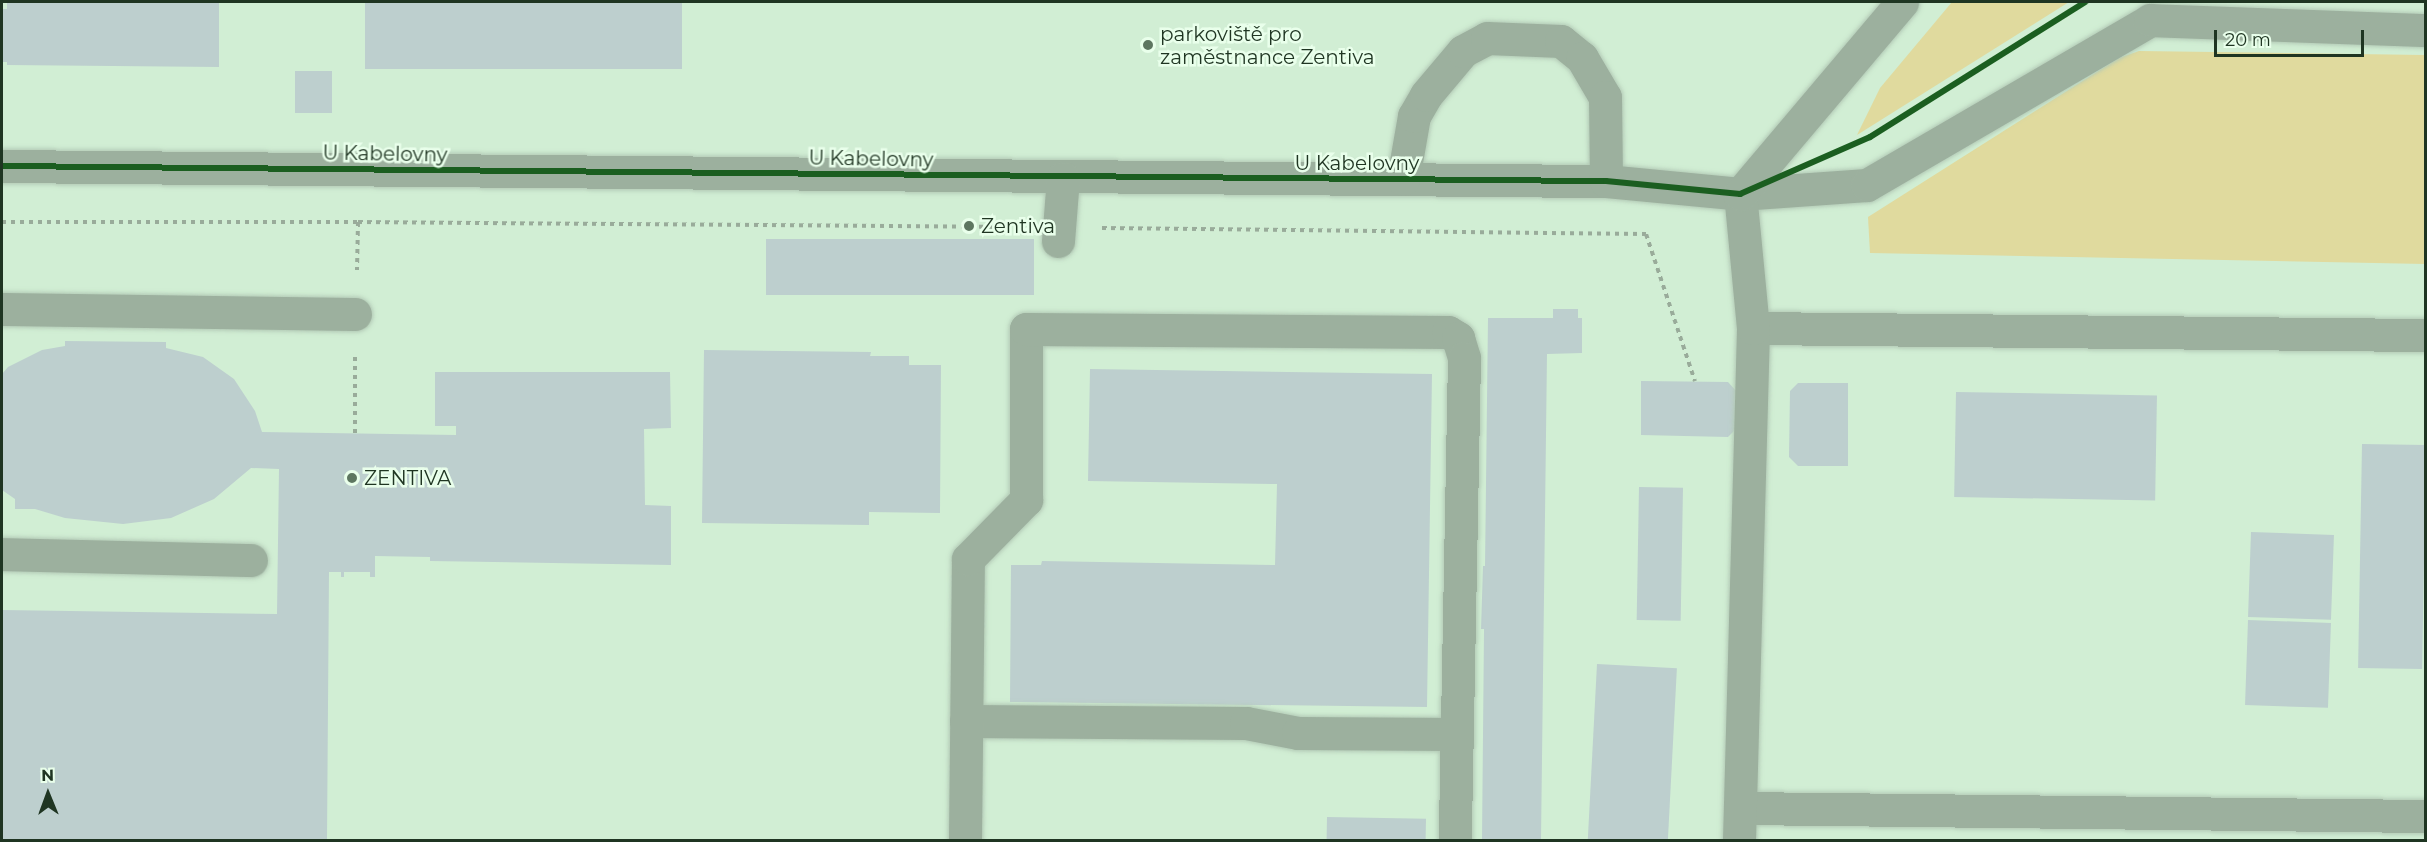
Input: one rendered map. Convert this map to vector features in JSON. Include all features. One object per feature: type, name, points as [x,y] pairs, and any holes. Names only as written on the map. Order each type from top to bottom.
[{"type":"street","points":[[1739,840],[1753,328],[1740,194],[1902,2]]},
{"type":"street","name":"U Kabelovny","points":[[2,166],[1063,178],[1606,181],[1740,194],[1867,185],[2150,20],[2426,30]]},
{"type":"street","points":[[1403,179],[1414,116],[1426,95],[1463,51],[1487,38],[1561,41],[1582,58],[1605,97],[1606,181]]},
{"type":"street","points":[[1058,235],[1063,178]]},
{"type":"street","points":[[2,309],[356,315]]},
{"type":"street","points":[[1753,328],[2426,335]]},
{"type":"street","points":[[965,840],[968,559],[1026,500],[1026,329],[1448,332],[1458,338],[1464,358],[1455,840]]},
{"type":"street","points":[[2,554],[251,560]]},
{"type":"street","points":[[966,721],[1246,723],[1298,733],[1456,734]]},
{"type":"street","points":[[1740,808],[2337,828],[2426,816]]},
{"type":"path","points":[[2,222],[969,226]]},
{"type":"path","points":[[355,433],[358,222]]},
{"type":"path","points":[[1058,235],[1646,234],[1695,381]]},
{"type":"shaded area","points":[[1952,2],[2069,2],[1857,135],[1880,88]]},
{"type":"shaded area","points":[[2139,51],[2425,55],[2425,264],[1870,253],[1868,217],[2119,58]]},
{"type":"building","points":[[7,2],[219,2],[219,67],[7,65],[7,62],[2,62],[2,9],[7,9]]},
{"type":"building","points":[[365,2],[682,2],[682,69],[365,69]]},
{"type":"building","points":[[295,71],[332,71],[332,113],[295,113]]},
{"type":"building","points":[[766,239],[1034,239],[1034,295],[766,295]]},
{"type":"building","points":[[1553,309],[1578,309],[1578,318],[1582,318],[1582,353],[1547,354],[1541,840],[1482,840],[1484,629],[1481,629],[1483,566],[1485,566],[1488,318],[1553,318]]},
{"type":"building","points":[[65,341],[166,342],[166,348],[203,357],[234,379],[255,411],[262,432],[456,435],[456,426],[435,426],[435,372],[670,372],[671,428],[644,429],[645,505],[671,506],[671,565],[430,561],[430,557],[375,556],[375,577],[370,577],[370,572],[344,572],[344,577],[341,577],[341,572],[329,572],[327,840],[2,840],[2,610],[277,614],[279,469],[251,468],[214,499],[171,518],[123,524],[65,518],[35,509],[15,509],[15,499],[2,490],[2,374],[8,367],[42,350],[65,346]]},
{"type":"building","points":[[704,350],[871,352],[870,356],[909,356],[909,365],[941,365],[940,513],[869,512],[869,525],[702,523]]},
{"type":"building","points":[[1090,369],[1432,374],[1427,707],[1010,702],[1011,565],[1041,565],[1042,561],[1275,565],[1277,484],[1088,481]]},
{"type":"building","points":[[1641,381],[1728,382],[1737,392],[1737,428],[1728,437],[1641,435]]},
{"type":"building","points":[[1798,383],[1848,383],[1848,466],[1798,466],[1789,457],[1790,391]]},
{"type":"building","points":[[1956,392],[2157,396],[2155,500],[1954,497]]},
{"type":"building","points":[[2362,444],[2426,445],[2422,669],[2358,668]]},
{"type":"building","points":[[1639,487],[1683,488],[1681,621],[1637,620]]},
{"type":"building","points":[[2251,532],[2334,535],[2331,620],[2248,617]]},
{"type":"building","points":[[2248,620],[2331,623],[2328,708],[2245,705]]},
{"type":"building","points":[[1597,664],[1677,668],[1668,840],[1588,840]]},
{"type":"building","points":[[1327,817],[1426,819],[1426,840],[1327,840]]},
{"type":"cycle path","points":[[2,166],[1606,181],[1740,194],[1870,137],[2085,2]]},
{"type":"place","name":"parkoviště pro zaměstnance Zentiva","points":[[1148,45]]},
{"type":"place","name":"Zentiva","points":[[969,226]]},
{"type":"place","name":"ZENTIVA","points":[[352,478]]}]
